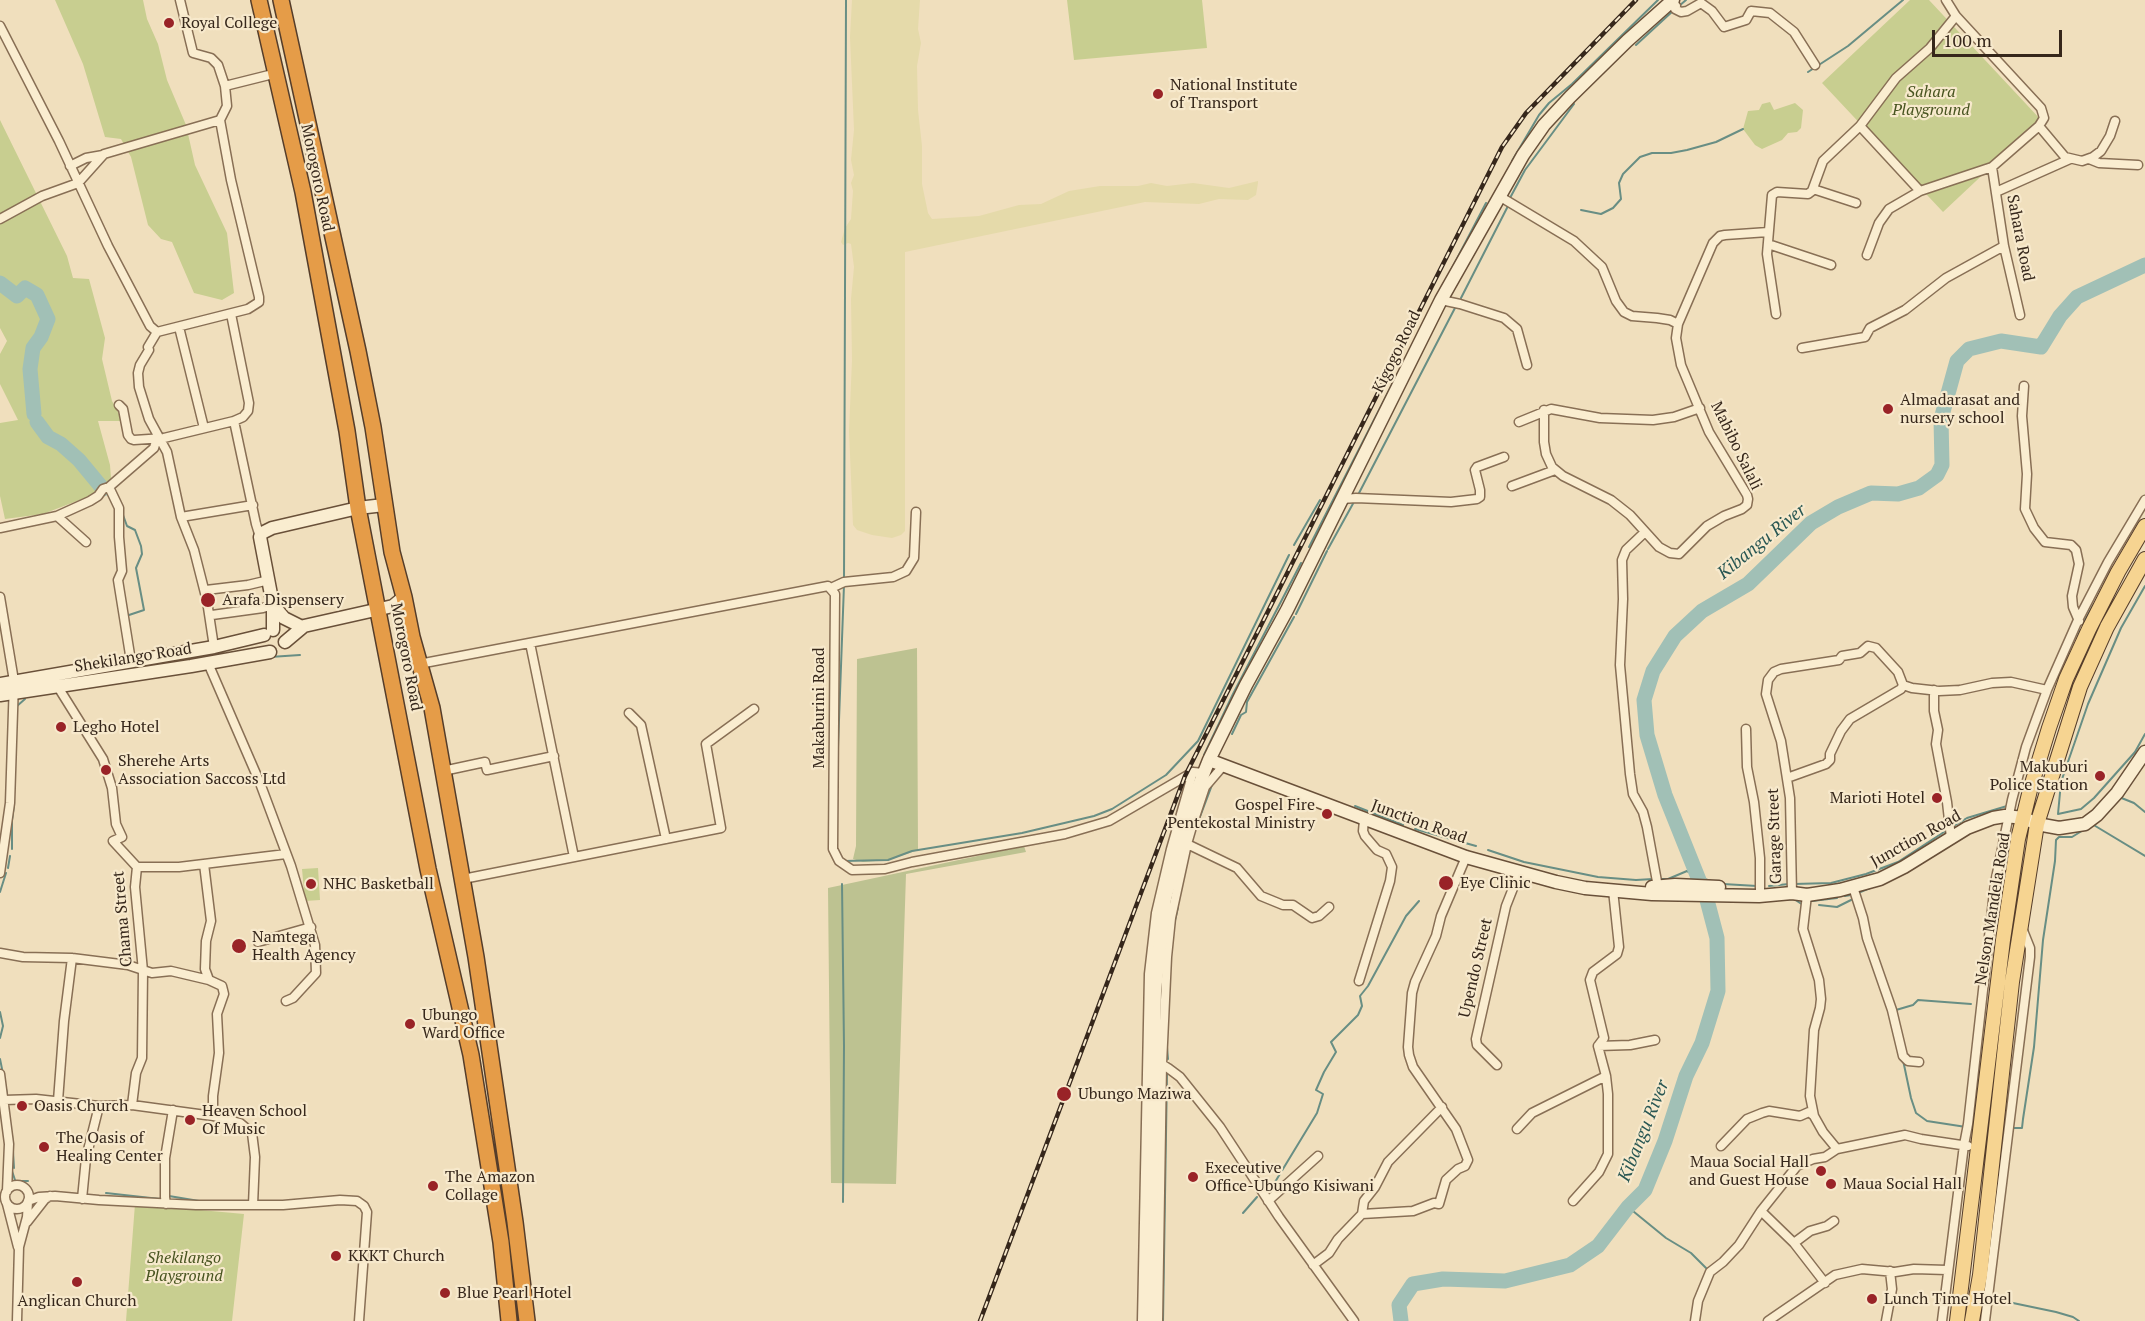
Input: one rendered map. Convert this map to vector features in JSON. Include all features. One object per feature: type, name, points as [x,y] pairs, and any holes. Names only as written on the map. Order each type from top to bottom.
[{"type":"highway","name":"Morogoro Road","points":[[258,0],[277,73],[303,192],[347,431],[358,508],[428,869],[471,1055],[501,1242],[509,1321]]},
{"type":"highway","name":"Morogoro Road","points":[[281,0],[361,362],[392,552],[432,708],[463,879],[496,1090],[527,1321]]},
{"type":"main road","name":"Kigogo Road","points":[[1150,1321],[1157,1065],[1155,991],[1165,899],[1183,842],[1198,773],[1209,760],[1287,610],[1441,300],[1522,155],[1544,125],[1627,41],[1672,1]]},
{"type":"main road","points":[[384,505],[358,508],[264,531],[260,537],[273,605],[269,632],[263,645],[270,652],[280,651],[285,642],[302,627],[393,606],[404,597]]},
{"type":"main road","name":"Nelson Mandela Road","points":[[1957,1321],[1970,1146],[2019,839],[2049,728],[2083,624],[2145,526]]},
{"type":"main road","name":"Nelson Mandela Road","points":[[1972,1321],[1980,1275],[2012,982],[2037,824],[2080,687],[2107,627],[2145,559]]},
{"type":"main road","points":[[273,605],[284,618],[302,627]]},
{"type":"main road","points":[[269,632],[282,633],[285,642]]},
{"type":"main road","name":"Shekilango Road","points":[[0,695],[14,687],[216,647],[269,632]]},
{"type":"main road","name":"Shekilango Road","points":[[0,684],[14,687],[58,687],[270,652]]},
{"type":"main road","name":"Junction Road","points":[[1718,891],[1773,896],[1792,893],[1807,895],[1853,887],[1880,879],[1951,838],[1993,818],[2009,816],[2024,818],[2037,824],[2059,828],[2085,824],[2097,815],[2117,793],[2145,752]]},
{"type":"main road","name":"Junction Road","points":[[1209,760],[1364,820],[1466,857],[1519,873],[1575,886],[1619,891],[1675,890]]},
{"type":"main road","name":"Junction Road","points":[[1619,891],[1658,887],[1675,890]]},
{"type":"main road","points":[[1675,890],[1760,891],[1773,896]]},
{"type":"street","points":[[180,0],[193,53],[211,58],[218,65],[225,86],[226,106],[220,120],[231,180],[259,302],[231,314],[157,332],[148,347],[149,350],[138,373],[148,419],[167,452],[181,517],[206,590],[216,647]]},
{"type":"street","points":[[1867,255],[1885,212],[1920,191],[1992,167],[2039,126],[2044,118],[2041,108],[1956,16],[1946,0]]},
{"type":"street","points":[[1672,1],[1676,6],[1675,9],[1681,12],[1701,3],[1712,11],[1724,27],[1746,20],[1751,11],[1770,13],[1794,32],[1815,65]]},
{"type":"street","points":[[1776,314],[1768,268],[1771,197],[1774,193],[1808,194],[1813,189],[1823,161],[1860,126],[1896,78],[1930,48],[1956,16]]},
{"type":"street","points":[[0,26],[136,300],[150,326],[157,332]]},
{"type":"street","points":[[225,86],[277,73]]},
{"type":"street","points":[[70,166],[86,158],[220,120]]},
{"type":"street","points":[[2089,159],[2102,151],[2115,121]]},
{"type":"street","points":[[1860,126],[1920,191]]},
{"type":"street","points":[[2039,126],[2060,153],[2070,159]]},
{"type":"street","points":[[0,219],[42,196],[78,183],[104,154]]},
{"type":"street","points":[[1996,192],[2070,159],[2089,159],[2106,164],[2138,165]]},
{"type":"street","name":"Sahara Road","points":[[1992,167],[2004,246],[2020,315]]},
{"type":"street","points":[[1813,189],[1856,203]]},
{"type":"street","points":[[1499,196],[1574,240],[1602,267],[1616,301],[1624,312],[1632,316],[1670,320],[1678,324]]},
{"type":"street","name":"Mabibo Salali","points":[[1555,470],[1611,500],[1630,515],[1659,547],[1670,553],[1678,554],[1707,526],[1747,505],[1747,495],[1708,432],[1681,364],[1676,338],[1678,324],[1710,248],[1716,239],[1737,233],[1768,232]]},
{"type":"street","points":[[1768,244],[1831,265]]},
{"type":"street","points":[[1802,348],[1814,344],[1865,337],[1870,328],[1905,310],[1946,278],[2004,246]]},
{"type":"street","points":[[1441,300],[1504,318],[1517,329],[1527,365]]},
{"type":"street","points":[[119,405],[123,409],[128,435],[131,439],[159,438],[234,421],[246,415],[249,403],[231,314]]},
{"type":"street","points":[[179,327],[204,428]]},
{"type":"street","points":[[2024,386],[2022,416],[2027,474],[2025,509],[2034,528],[2045,542],[2071,545],[2076,550],[2079,564],[2072,596],[2083,624]]},
{"type":"street","points":[[1519,422],[1544,410],[1558,409],[1600,418],[1653,420],[1674,417],[1700,408]]},
{"type":"street","points":[[1512,486],[1555,470],[1548,462],[1546,454],[1544,410]]},
{"type":"street","points":[[234,421],[260,537]]},
{"type":"street","points":[[0,528],[57,516],[78,508],[109,487],[154,448],[159,438]]},
{"type":"street","points":[[1342,500],[1356,498],[1451,502],[1477,499],[1480,497],[1480,490],[1475,470],[1477,467],[1504,457]]},
{"type":"street","points":[[109,487],[119,508],[118,537],[122,572],[118,580],[131,662]]},
{"type":"street","points":[[1942,1321],[1947,1270],[1970,1146],[1968,1124],[1995,883],[2026,747],[2047,690],[2083,624],[2108,562],[2145,501]]},
{"type":"street","points":[[181,517],[253,505]]},
{"type":"street","points":[[419,664],[824,585],[831,588],[844,582],[893,577],[910,567],[914,558],[916,512]]},
{"type":"street","points":[[57,516],[86,542]]},
{"type":"street","points":[[1645,532],[1626,550],[1622,560],[1620,665],[1633,794],[1647,827],[1658,887]]},
{"type":"street","points":[[190,539],[207,601],[216,647]]},
{"type":"street","points":[[206,590],[248,585],[269,579]]},
{"type":"street","name":"Makaburini Road","points":[[831,588],[835,594],[833,846],[839,861],[845,867],[852,870],[885,869],[1065,834],[1109,820],[1198,773]]},
{"type":"street","points":[[0,597],[14,687],[10,802],[0,873]]},
{"type":"street","points":[[212,615],[273,605]]},
{"type":"street","points":[[530,642],[574,857]]},
{"type":"street","name":"Garage Street","points":[[1787,778],[1826,764],[1850,718],[1896,693],[1903,685],[1898,672],[1885,656],[1871,646],[1858,654],[1842,656],[1839,660],[1781,669],[1774,672],[1768,680],[1766,694],[1781,741],[1787,778],[1792,851],[1792,893]]},
{"type":"street","points":[[208,663],[260,783],[311,927],[317,954],[316,973],[292,998],[286,1001]]},
{"type":"street","points":[[1903,685],[1934,690],[1960,690],[1992,683],[2011,682],[2047,690]]},
{"type":"street","name":"Chama Street","points":[[58,687],[104,759],[112,788],[116,824],[122,837],[113,841],[137,867],[135,887],[143,971],[142,1058],[136,1073],[132,1105]]},
{"type":"street","points":[[1934,690],[1934,711],[1938,730],[1936,744],[1951,838]]},
{"type":"street","points":[[463,879],[721,828],[706,744],[754,709]]},
{"type":"street","points":[[629,712],[641,725],[666,839]]},
{"type":"street","points":[[1746,729],[1747,767],[1754,802],[1759,849],[1760,891]]},
{"type":"street","points":[[443,771],[485,762],[487,770],[554,756]]},
{"type":"street","points":[[1223,766],[1205,787],[1183,842],[1237,868],[1261,896],[1283,905],[1293,905],[1311,918],[1319,916],[1329,907]]},
{"type":"street","points":[[1142,1321],[1149,974],[1156,913],[1171,849],[1198,773]]},
{"type":"street","points":[[1359,981],[1390,882],[1392,867],[1386,855],[1377,850],[1365,836],[1364,820]]},
{"type":"street","points":[[137,867],[179,867],[286,854]]},
{"type":"street","points":[[1362,1214],[1413,1210],[1434,1203],[1439,1204],[1446,1180],[1465,1166],[1468,1160],[1456,1129],[1408,1055],[1412,993],[1466,857]]},
{"type":"street","points":[[204,864],[211,921],[207,929],[205,954],[205,969],[209,980]]},
{"type":"street","name":"Upendo Street","points":[[1497,1065],[1477,1045],[1476,1039],[1506,906],[1519,873]]},
{"type":"street","points":[[1853,887],[1867,938],[1892,1011],[1903,1056],[1908,1061],[1919,1062]]},
{"type":"street","points":[[1598,1046],[1604,1038],[1590,977],[1593,972],[1613,958],[1619,947],[1619,891]]},
{"type":"street","points":[[1807,895],[1803,929],[1819,980],[1821,999],[1821,1008],[1814,1030],[1810,1096],[1814,1116],[1836,1149]]},
{"type":"street","points":[[1985,1321],[2030,957],[2030,948],[2020,925]]},
{"type":"street","points":[[258,942],[311,927]]},
{"type":"street","points":[[0,953],[128,965],[152,973],[171,971],[177,974],[190,974],[222,986],[224,994],[217,1014],[219,1053],[213,1096],[213,1116]]},
{"type":"street","points":[[58,1101],[64,1021],[72,958]]},
{"type":"street","points":[[1598,1046],[1630,1045],[1655,1040]]},
{"type":"street","points":[[1573,1201],[1599,1172],[1608,1154],[1608,1094],[1598,1046]]},
{"type":"street","points":[[1158,1321],[1157,1065],[1180,1077],[1220,1127],[1268,1201],[1354,1321]]},
{"type":"street","points":[[0,1074],[9,1144],[9,1173],[15,1188],[28,1193],[19,1248],[16,1321]]},
{"type":"street","points":[[1516,1129],[1532,1113],[1606,1076]]},
{"type":"street","points":[[4,1100],[58,1101],[99,1106],[132,1105],[213,1116],[240,1123],[252,1133],[255,1157],[253,1205]]},
{"type":"street","points":[[82,1199],[86,1158],[99,1106]]},
{"type":"street","points":[[1313,1264],[1329,1253],[1338,1239],[1362,1214],[1364,1201],[1375,1187],[1388,1162],[1442,1107]]},
{"type":"street","points":[[166,1204],[165,1158],[173,1110]]},
{"type":"street","points":[[1721,1146],[1747,1119],[1762,1113],[1769,1111],[1800,1116],[1809,1112],[1814,1116]]},
{"type":"street","points":[[1695,1321],[1698,1301],[1710,1272],[1731,1255],[1761,1211],[1797,1166],[1825,1157],[1836,1149],[1908,1135],[1920,1139],[1970,1146]]},
{"type":"street","points":[[1268,1201],[1318,1156]]},
{"type":"street","points":[[19,1248],[5,1197],[15,1188],[35,1189],[50,1196]]},
{"type":"street","points":[[24,1227],[45,1199],[50,1196]]},
{"type":"street","points":[[7,1203],[15,1209],[20,1209],[28,1201],[50,1196],[166,1204],[253,1205],[357,1201],[364,1206],[367,1220],[359,1321]]},
{"type":"street","points":[[1761,1211],[1794,1244],[1825,1283]]},
{"type":"street","points":[[1794,1244],[1810,1231],[1827,1226],[1834,1221]]},
{"type":"street","points":[[1768,1321],[1835,1275],[1862,1269],[1947,1270]]},
{"type":"street","points":[[1886,1321],[1892,1289],[1890,1271]]},
{"type":"shaded area","points":[[852,0],[920,0],[918,29],[921,43],[917,66],[922,184],[928,213],[932,219],[979,216],[1019,205],[1041,204],[1069,191],[1100,186],[1138,186],[1151,183],[1167,186],[1193,183],[1229,188],[1258,181],[1256,195],[1248,200],[1219,199],[1199,204],[1145,202],[905,252],[905,531],[892,538],[857,530],[853,525],[849,431],[852,360],[851,299],[854,267],[851,244],[843,245],[841,242],[845,228],[851,219],[853,191],[851,183],[854,175],[851,160],[854,130],[850,37]]},
{"type":"green space","points":[[55,0],[143,0],[167,80],[186,125],[195,165],[227,233],[234,293],[222,300],[194,293],[172,242],[161,239],[148,225],[131,157],[121,139],[105,137],[83,64]]},
{"type":"green space","points":[[1067,0],[1202,0],[1207,48],[1074,60]]},
{"type":"green space","name":"Sahara Playground","points":[[1910,0],[1929,0],[2041,120],[1943,212],[1822,83]]},
{"type":"green space","points":[[1770,102],[1774,110],[1795,103],[1803,110],[1801,128],[1762,149],[1755,145],[1743,129],[1748,111],[1759,110],[1762,104]]},
{"type":"green space","points":[[0,120],[67,256],[73,278],[89,279],[105,338],[102,359],[112,401],[123,421],[98,421],[110,465],[111,478],[104,487],[90,496],[43,514],[5,519],[0,496],[0,423],[18,420],[0,384],[0,354],[7,341],[0,328]]},
{"type":"green space","points":[[917,648],[918,850],[889,860],[863,862],[853,859],[856,846],[857,659]]},
{"type":"green space","points":[[1024,846],[1026,852],[906,874],[896,1184],[831,1183],[828,888]]},
{"type":"green space","name":"NHC Basketball","points":[[318,868],[320,900],[305,901],[302,869]]},
{"type":"green space","name":"Shekilango Playground","points":[[135,1204],[244,1214],[232,1321],[126,1321]]},
{"type":"waterway","points":[[844,579],[846,0]]},
{"type":"waterway","points":[[1512,161],[1539,115],[1549,103],[1572,84],[1658,0]]},
{"type":"waterway","points":[[1679,6],[1686,0]]},
{"type":"waterway","points":[[1808,72],[1848,46],[1903,0]]},
{"type":"waterway","points":[[1636,45],[1674,10]]},
{"type":"waterway","points":[[1510,198],[1525,170],[1574,104]]},
{"type":"waterway","points":[[1581,210],[1601,214],[1613,208],[1621,199],[1619,183],[1623,174],[1640,157],[1652,153],[1687,150],[1716,142],[1743,129]]},
{"type":"waterway","points":[[1450,272],[1486,203]]},
{"type":"waterway","points":[[1461,298],[1509,204]]},
{"type":"waterway","name":"Kibangu River","points":[[1401,1321],[1399,1305],[1413,1284],[1443,1279],[1505,1281],[1570,1265],[1598,1246],[1628,1207],[1645,1190],[1665,1141],[1686,1076],[1702,1043],[1718,991],[1717,938],[1707,900],[1665,795],[1647,735],[1644,700],[1653,671],[1675,636],[1702,611],[1748,584],[1811,523],[1838,507],[1871,493],[1898,494],[1919,488],[1937,475],[1942,465],[1941,419],[1957,361],[1969,349],[2001,341],[2041,347],[2060,316],[2077,297],[2145,265]]},
{"type":"waterway","points":[[0,283],[17,296],[25,288],[37,295],[48,319],[41,337],[33,348],[30,369],[34,414]]},
{"type":"waterway","points":[[1358,495],[1456,306]]},
{"type":"waterway","points":[[1309,547],[1398,373]]},
{"type":"waterway","points":[[37,422],[48,437],[61,444],[79,460],[103,489]]},
{"type":"waterway","points":[[1294,545],[1320,500]]},
{"type":"waterway","points":[[1328,549],[1355,500]]},
{"type":"waterway","points":[[123,515],[127,526],[135,530],[141,546],[142,554],[136,568],[144,610],[126,616]]},
{"type":"waterway","points":[[1296,614],[1327,551]]},
{"type":"waterway","points":[[844,861],[888,860],[912,851],[1022,833],[1094,816],[1112,809],[1166,775],[1198,741],[1289,555]]},
{"type":"waterway","points":[[1204,755],[1301,563]]},
{"type":"waterway","points":[[838,747],[844,585]]},
{"type":"waterway","points":[[2145,586],[2121,628],[2088,704],[2061,782],[2058,814],[2081,809],[2094,798],[2135,752],[2145,734]]},
{"type":"waterway","points":[[2085,620],[2094,604]]},
{"type":"waterway","points":[[1232,734],[1241,715],[1246,712],[1247,702],[1294,617]]},
{"type":"waterway","points":[[2077,639],[2080,631]]},
{"type":"waterway","points":[[270,657],[300,655]]},
{"type":"waterway","points":[[17,706],[25,699]]},
{"type":"waterway","points":[[1198,822],[1212,785]]},
{"type":"waterway","points":[[2119,797],[2134,803],[2145,812]]},
{"type":"waterway","points":[[12,849],[14,805]]},
{"type":"waterway","points":[[1355,806],[1403,825]]},
{"type":"waterway","points":[[1952,827],[1967,818],[2007,806]]},
{"type":"waterway","points":[[2092,824],[2145,856]]},
{"type":"waterway","points":[[1415,829],[1476,846]]},
{"type":"waterway","points":[[2011,1128],[2022,1128],[2034,1047],[2043,940],[2056,840],[2059,837],[2072,837],[2085,829]]},
{"type":"waterway","points":[[1794,884],[1831,883],[1866,874],[1898,862],[1947,830]]},
{"type":"waterway","points":[[1488,850],[1524,862],[1598,877],[1653,879]]},
{"type":"waterway","points":[[8,868],[10,856]]},
{"type":"waterway","points":[[1658,879],[1668,879],[1687,871],[1711,881]]},
{"type":"waterway","points":[[0,892],[6,873]]},
{"type":"waterway","points":[[842,884],[843,1202]]},
{"type":"waterway","points":[[1723,884],[1757,886]]},
{"type":"waterway","points":[[1769,886],[1789,884]]},
{"type":"waterway","points":[[1858,893],[1870,888]]},
{"type":"waterway","points":[[1845,896],[1851,895]]},
{"type":"waterway","points":[[1812,901],[1837,898]]},
{"type":"waterway","points":[[1784,900],[1794,899],[1803,905]]},
{"type":"waterway","points":[[1819,905],[1837,907],[1853,899]]},
{"type":"waterway","points":[[1272,1187],[1317,1113],[1323,1094],[1316,1090],[1336,1052],[1331,1042],[1358,1015],[1362,1006],[1360,996],[1368,986],[1406,916],[1419,901]]},
{"type":"waterway","points":[[1174,925],[1178,907]]},
{"type":"waterway","points":[[1896,1010],[1913,1005],[1918,1000],[1971,1004]]},
{"type":"waterway","points":[[0,1012],[3,1026],[0,1038]]},
{"type":"waterway","points":[[1167,1047],[1168,1059]]},
{"type":"waterway","points":[[0,1059],[7,1094]]},
{"type":"waterway","points":[[1903,1060],[1916,1113],[1927,1121],[1966,1127]]},
{"type":"waterway","points":[[1163,1321],[1167,1072]]},
{"type":"waterway","points":[[12,1135],[14,1168]]},
{"type":"waterway","points":[[12,1171],[15,1180]]},
{"type":"waterway","points":[[20,1181],[28,1181]]},
{"type":"waterway","points":[[106,1193],[160,1199]]},
{"type":"waterway","points":[[169,1196],[199,1201]]},
{"type":"waterway","points":[[1243,1213],[1257,1197]]},
{"type":"waterway","points":[[222,1201],[241,1201]]},
{"type":"waterway","points":[[1628,1207],[1666,1238],[1691,1253],[1708,1270]]},
{"type":"waterway","points":[[1989,1298],[2056,1312],[2079,1321]]},
{"type":"railway","points":[[980,1321],[1185,776],[1502,147],[1526,113],[1636,0]]},
{"type":"place","name":"Royal College","points":[[169,23]]},
{"type":"place","name":"National Institute of Transport","points":[[1158,94]]},
{"type":"place","name":"Almadarasat and nursery school","points":[[1888,409]]},
{"type":"place","name":"Arafa Dispensery","points":[[208,600]]},
{"type":"place","name":"Legho Hotel","points":[[61,727]]},
{"type":"place","name":"Sherehe Arts Association Saccoss Ltd","points":[[106,770]]},
{"type":"place","name":"Makuburi Police Station","points":[[2100,776]]},
{"type":"place","name":"Marioti Hotel","points":[[1937,798]]},
{"type":"place","name":"Gospel Fire Pentekostal Ministry","points":[[1327,814]]},
{"type":"place","name":"Eye Clinic","points":[[1446,883]]},
{"type":"place","name":"NHC Basketball","points":[[311,884]]},
{"type":"place","name":"Namtega Health Agency","points":[[239,946]]},
{"type":"place","name":"Ubungo Ward Office","points":[[410,1024]]},
{"type":"place","name":"Ubungo Maziwa","points":[[1064,1094]]},
{"type":"place","name":"Oasis Church","points":[[22,1106]]},
{"type":"place","name":"Heaven School Of Music","points":[[190,1120]]},
{"type":"place","name":"The Oasis of Healing Center","points":[[44,1147]]},
{"type":"place","name":"Maua Social Hall and Guest House","points":[[1821,1171]]},
{"type":"place","name":"Execeutive Office-Ubungo Kisiwani","points":[[1193,1177]]},
{"type":"place","name":"Maua Social Hall","points":[[1831,1184]]},
{"type":"place","name":"The Amazon Collage","points":[[433,1186]]},
{"type":"place","name":"KKKT Church","points":[[336,1256]]},
{"type":"place","name":"Anglican Church","points":[[77,1282]]},
{"type":"place","name":"Blue Pearl Hotel","points":[[445,1293]]},
{"type":"place","name":"Lunch Time Hotel","points":[[1872,1299]]}]
